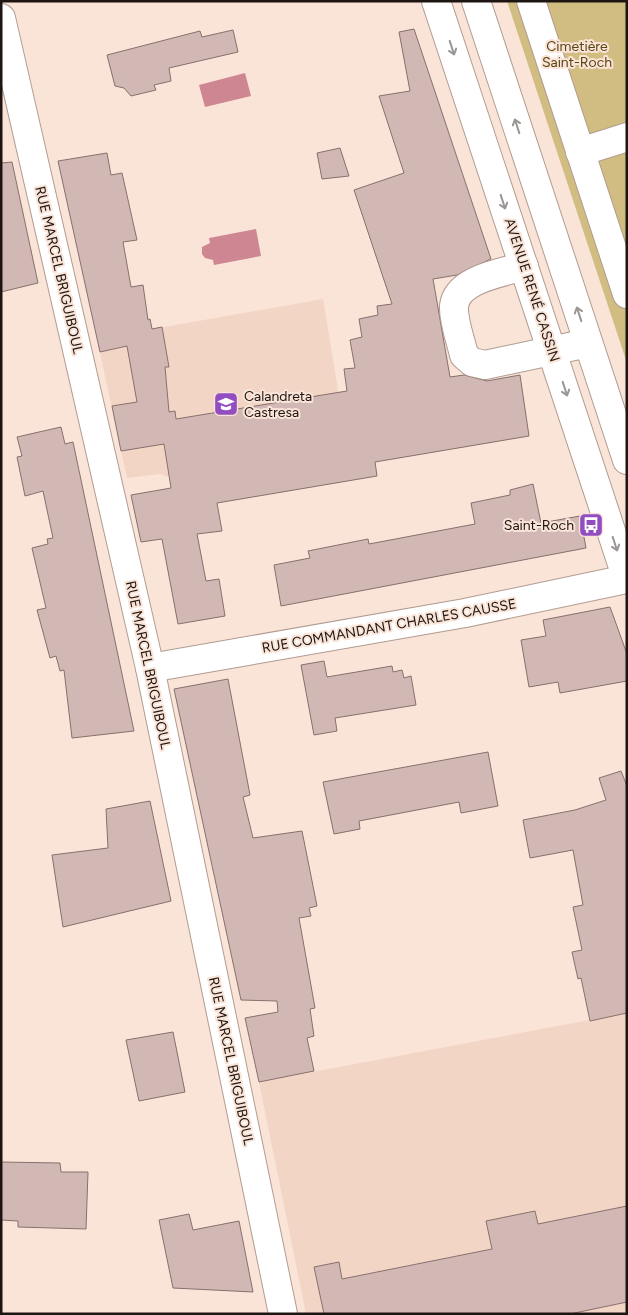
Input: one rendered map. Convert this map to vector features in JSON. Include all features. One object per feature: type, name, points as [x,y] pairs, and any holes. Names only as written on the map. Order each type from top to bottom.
[{"type":"street","name":"AVENUE RENÉ CASSIN","points":[[436,1],[627,579]]},
{"type":"street","points":[[476,1],[627,460]]},
{"type":"street","points":[[531,1],[627,294]]},
{"type":"street","name":"RUE MARCEL BRIGUIBOUL","points":[[1,18],[150,668],[283,1314]]},
{"type":"street","points":[[580,152],[627,137]]},
{"type":"street","points":[[494,174],[529,163]]},
{"type":"street","points":[[524,266],[466,285],[458,293],[454,307],[464,356],[472,362],[484,365],[588,343]]},
{"type":"street","name":"RUE COMMANDANT CHARLES CAUSSE","points":[[150,668],[465,613],[627,579]]},
{"type":"shaded area","points":[[245,73],[251,96],[205,107],[199,85]]},
{"type":"shaded area","points":[[256,229],[261,256],[214,265],[213,260],[205,258],[202,254],[202,247],[210,243],[209,238]]},
{"type":"shaded area","name":"Calandreta Castresa","points":[[323,299],[353,480],[176,510],[169,477],[160,474],[127,478],[97,339]]},
{"type":"shaded area","points":[[627,1013],[627,1314],[306,1314],[259,1082]]},
{"type":"green space","name":"Cimetière Saint-Roch","points":[[507,1],[627,1],[627,363]]},
{"type":"building","points":[[414,29],[491,259],[457,275],[433,279],[450,377],[464,375],[487,381],[520,375],[529,436],[375,462],[377,476],[217,503],[222,531],[197,534],[206,581],[219,579],[225,616],[178,624],[162,539],[141,542],[131,495],[171,488],[164,444],[121,451],[112,406],[137,402],[127,346],[100,352],[58,161],[107,153],[111,175],[122,173],[137,240],[123,242],[131,287],[143,285],[148,320],[150,319],[152,329],[162,327],[169,367],[165,367],[169,412],[175,411],[176,419],[347,391],[344,369],[355,368],[350,340],[362,337],[359,319],[378,315],[377,306],[392,304],[354,190],[404,173],[379,96],[410,91],[399,32]]},
{"type":"building","points":[[233,30],[238,52],[169,68],[171,81],[154,85],[156,90],[131,96],[124,88],[115,86],[107,55],[200,31],[202,37]]},
{"type":"building","points":[[340,148],[349,176],[322,179],[317,153]]},
{"type":"building","points":[[12,162],[38,283],[1,292],[1,163]]},
{"type":"building","points":[[61,427],[65,444],[73,442],[134,731],[72,738],[64,670],[60,671],[56,656],[50,658],[37,610],[46,608],[32,548],[48,544],[47,539],[53,538],[43,491],[25,496],[17,457],[22,456],[17,437]]},
{"type":"building","points":[[533,484],[541,523],[580,516],[586,548],[281,606],[274,565],[310,558],[308,551],[368,539],[369,544],[475,524],[471,503],[510,495],[510,490]]},
{"type":"building","points":[[610,607],[627,654],[627,681],[560,693],[558,682],[529,687],[521,640],[546,636],[543,620]]},
{"type":"building","points":[[324,661],[327,677],[392,666],[393,672],[402,670],[404,678],[411,676],[416,705],[335,718],[337,731],[314,735],[301,665]]},
{"type":"building","points":[[228,679],[250,795],[243,797],[253,838],[302,831],[317,906],[309,908],[311,916],[299,918],[315,1008],[310,1009],[314,1036],[307,1038],[314,1071],[259,1082],[245,1018],[278,1012],[277,1001],[241,1000],[174,689]]},
{"type":"building","points":[[488,752],[498,806],[461,813],[459,802],[359,821],[360,829],[334,834],[323,782]]},
{"type":"building","points":[[621,771],[627,786],[627,1013],[590,1021],[581,978],[578,979],[572,952],[582,950],[573,907],[583,905],[573,850],[530,858],[523,820],[575,810],[606,800],[599,778]]},
{"type":"building","points":[[150,801],[171,901],[63,927],[52,855],[108,848],[106,809]]},
{"type":"building","points":[[173,1032],[185,1092],[139,1101],[126,1040]]},
{"type":"building","points":[[1,1162],[60,1163],[61,1172],[88,1172],[86,1229],[18,1227],[18,1221],[1,1220]]},
{"type":"building","points":[[627,1206],[627,1302],[570,1314],[324,1314],[314,1267],[339,1262],[342,1279],[492,1249],[486,1221],[535,1211],[538,1224]]},
{"type":"building","points":[[189,1214],[193,1230],[239,1221],[253,1292],[173,1288],[159,1220]]},
{"type":"place","name":"Calandreta Castresa","points":[[226,404]]},
{"type":"place","name":"Saint-Roch","points":[[591,525]]}]
